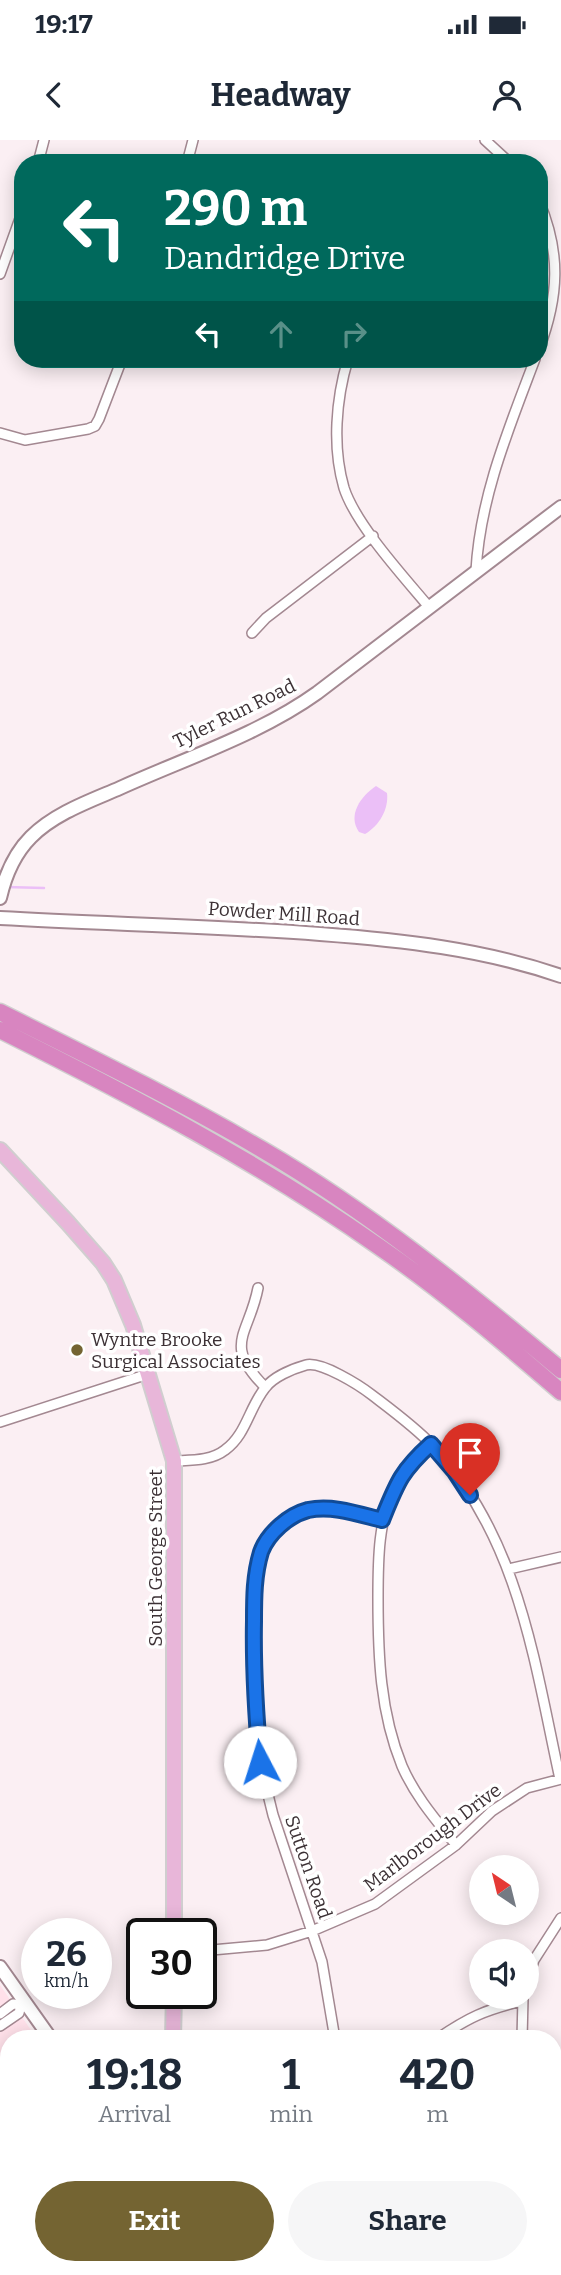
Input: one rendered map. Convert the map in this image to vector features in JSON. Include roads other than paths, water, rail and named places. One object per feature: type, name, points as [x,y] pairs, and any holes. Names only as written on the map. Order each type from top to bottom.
[{"type":"highway","points":[[0,1012],[264,1150],[431,1265],[484,1305],[561,1370]]},
{"type":"highway","points":[[0,1030],[213,1141],[315,1203],[449,1299],[561,1392]]},
{"type":"main road","name":"South George Street","points":[[0,1150],[103,1263],[123,1298],[174,1461],[174,1918]]},
{"type":"main road","points":[[173,2030],[174,2009]]},
{"type":"street","points":[[486,140],[501,154]]},
{"type":"street","points":[[548,222],[560,268],[556,299],[548,323]]},
{"type":"street","points":[[0,274],[14,235]]},
{"type":"street","points":[[0,433],[25,440],[95,426],[119,368]]},
{"type":"street","points":[[345,368],[338,410],[340,467],[348,495],[373,536],[429,607]]},
{"type":"street","points":[[476,571],[493,474],[531,368]]},
{"type":"street","name":"Tyler Run Road","points":[[2,890],[15,858],[30,838],[43,827],[72,809],[292,709],[561,507]]},
{"type":"street","points":[[252,634],[266,618],[373,536]]},
{"type":"street","name":"Powder Mill Road","points":[[0,918],[266,930],[386,939],[488,956],[561,976]]},
{"type":"street","points":[[258,1289],[255,1307],[243,1330],[241,1352],[251,1373],[265,1387]]},
{"type":"street","points":[[174,1461],[200,1460],[224,1452],[239,1437],[265,1387],[285,1373],[309,1364],[336,1373],[366,1390],[431,1444],[455,1472],[484,1518],[509,1570],[523,1609],[560,1779]]},
{"type":"street","points":[[0,1422],[148,1374]]},
{"type":"street","points":[[431,1444],[411,1463],[396,1484],[382,1520],[378,1570],[378,1660],[388,1727],[403,1767],[418,1797],[456,1845]]},
{"type":"street","name":"Sutton Road","points":[[333,2030],[322,1962],[273,1815],[260,1762],[253,1673],[255,1578],[262,1549],[288,1518],[308,1510],[337,1509],[382,1520]]},
{"type":"street","points":[[509,1570],[561,1557]]},
{"type":"street","name":"Marlborough Drive","points":[[217,1950],[267,1945],[312,1931],[375,1904],[456,1845],[492,1811],[527,1788],[560,1779]]},
{"type":"street","points":[[539,1952],[561,1918]]},
{"type":"street","points":[[0,1967],[21,2000]]},
{"type":"street","points":[[0,2014],[13,2004],[21,2003]]},
{"type":"street","points":[[0,2026],[21,2008]]},
{"type":"street","points":[[28,2009],[44,2030]]},
{"type":"street","points":[[450,2030],[487,2009]]},
{"type":"street","points":[[522,2030],[523,2009]]},
{"type":"waterway","points":[[6,887],[44,888]]},
{"type":"place","name":"Wyntre Brooke Surgical Associates","points":[[77,1350]]}]
